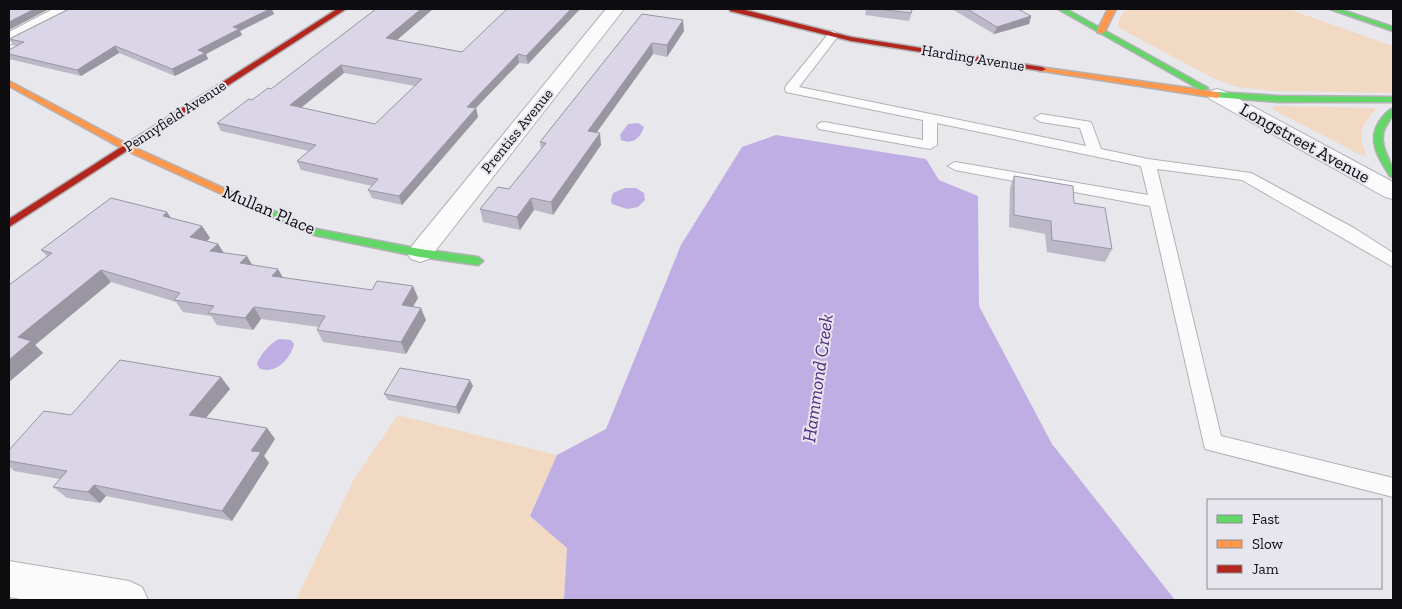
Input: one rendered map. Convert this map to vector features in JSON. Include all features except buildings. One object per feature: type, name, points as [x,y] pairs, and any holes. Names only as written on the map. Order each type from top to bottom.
[{"type":"main road","name":"Pennyfield Avenue","points":[[9,224],[342,9]]},
{"type":"main road","name":"Harding Avenue","points":[[733,9],[833,35],[1159,88],[1217,95],[1279,99],[1393,100]]},
{"type":"main road","points":[[1061,9],[1217,95]]},
{"type":"main road","points":[[1101,31],[1112,9]]},
{"type":"main road","points":[[1332,9],[1393,29]]},
{"type":"main road","name":"Mullan Place","points":[[9,83],[126,147],[314,232],[420,253],[478,261]]},
{"type":"main road","points":[[1393,112],[1381,123],[1377,140],[1383,159],[1393,174]]},
{"type":"street","points":[[9,39],[66,9]]},
{"type":"street","name":"Prentiss Avenue","points":[[420,253],[615,9]]},
{"type":"street","name":"Longstreet Avenue","points":[[1217,95],[1393,192]]},
{"type":"street","points":[[9,579],[129,600]]},
{"type":"lane","points":[[833,35],[791,90],[1148,163],[1246,176],[1348,232],[1393,261]]},
{"type":"lane","points":[[824,126],[930,146],[930,118]]},
{"type":"lane","points":[[1041,118],[1086,125],[1095,152]]},
{"type":"lane","points":[[1148,163],[1212,443],[1393,488]]},
{"type":"lane","points":[[955,166],[1157,202]]},
{"type":"shaded area","points":[[1125,9],[1288,9],[1393,46],[1393,93],[1275,91],[1238,87],[1215,79],[1119,28],[1118,23]]},
{"type":"shaded area","points":[[1272,107],[1376,108],[1362,128],[1361,139],[1366,156],[1274,110]]},
{"type":"shaded area","points":[[398,415],[557,455],[530,516],[567,548],[564,600],[296,600],[354,479]]},
{"type":"water","points":[[638,123],[644,127],[636,140],[629,142],[621,140],[620,135],[628,124]]},
{"type":"water","name":"Hammond Creek","points":[[776,135],[926,159],[939,180],[978,196],[979,306],[1052,444],[1175,600],[564,600],[567,548],[530,516],[557,455],[606,429],[681,245],[742,147]]},
{"type":"water","points":[[625,188],[636,188],[644,193],[645,200],[638,207],[627,209],[612,204],[613,193]]},
{"type":"water","points":[[279,339],[291,340],[294,344],[290,355],[276,368],[265,370],[259,368],[257,363],[261,356],[269,346]]},
{"type":"traffic: fast","points":[[1061,9],[1204,88]]},
{"type":"traffic: fast","points":[[1333,9],[1393,29]]},
{"type":"traffic: fast","points":[[1217,95],[1279,99],[1393,100]]},
{"type":"traffic: fast","points":[[1393,111],[1385,119],[1378,134],[1380,149],[1393,174]]},
{"type":"traffic: fast","points":[[253,205],[314,232],[420,253],[478,261]]},
{"type":"traffic: slow","points":[[1101,31],[1112,9]]},
{"type":"traffic: slow","points":[[1042,69],[1217,95]]},
{"type":"traffic: slow","points":[[9,83],[126,147],[253,205]]},
{"type":"traffic: jam","points":[[9,224],[342,9]]},
{"type":"traffic: jam","points":[[733,9],[851,39],[1042,69]]}]
